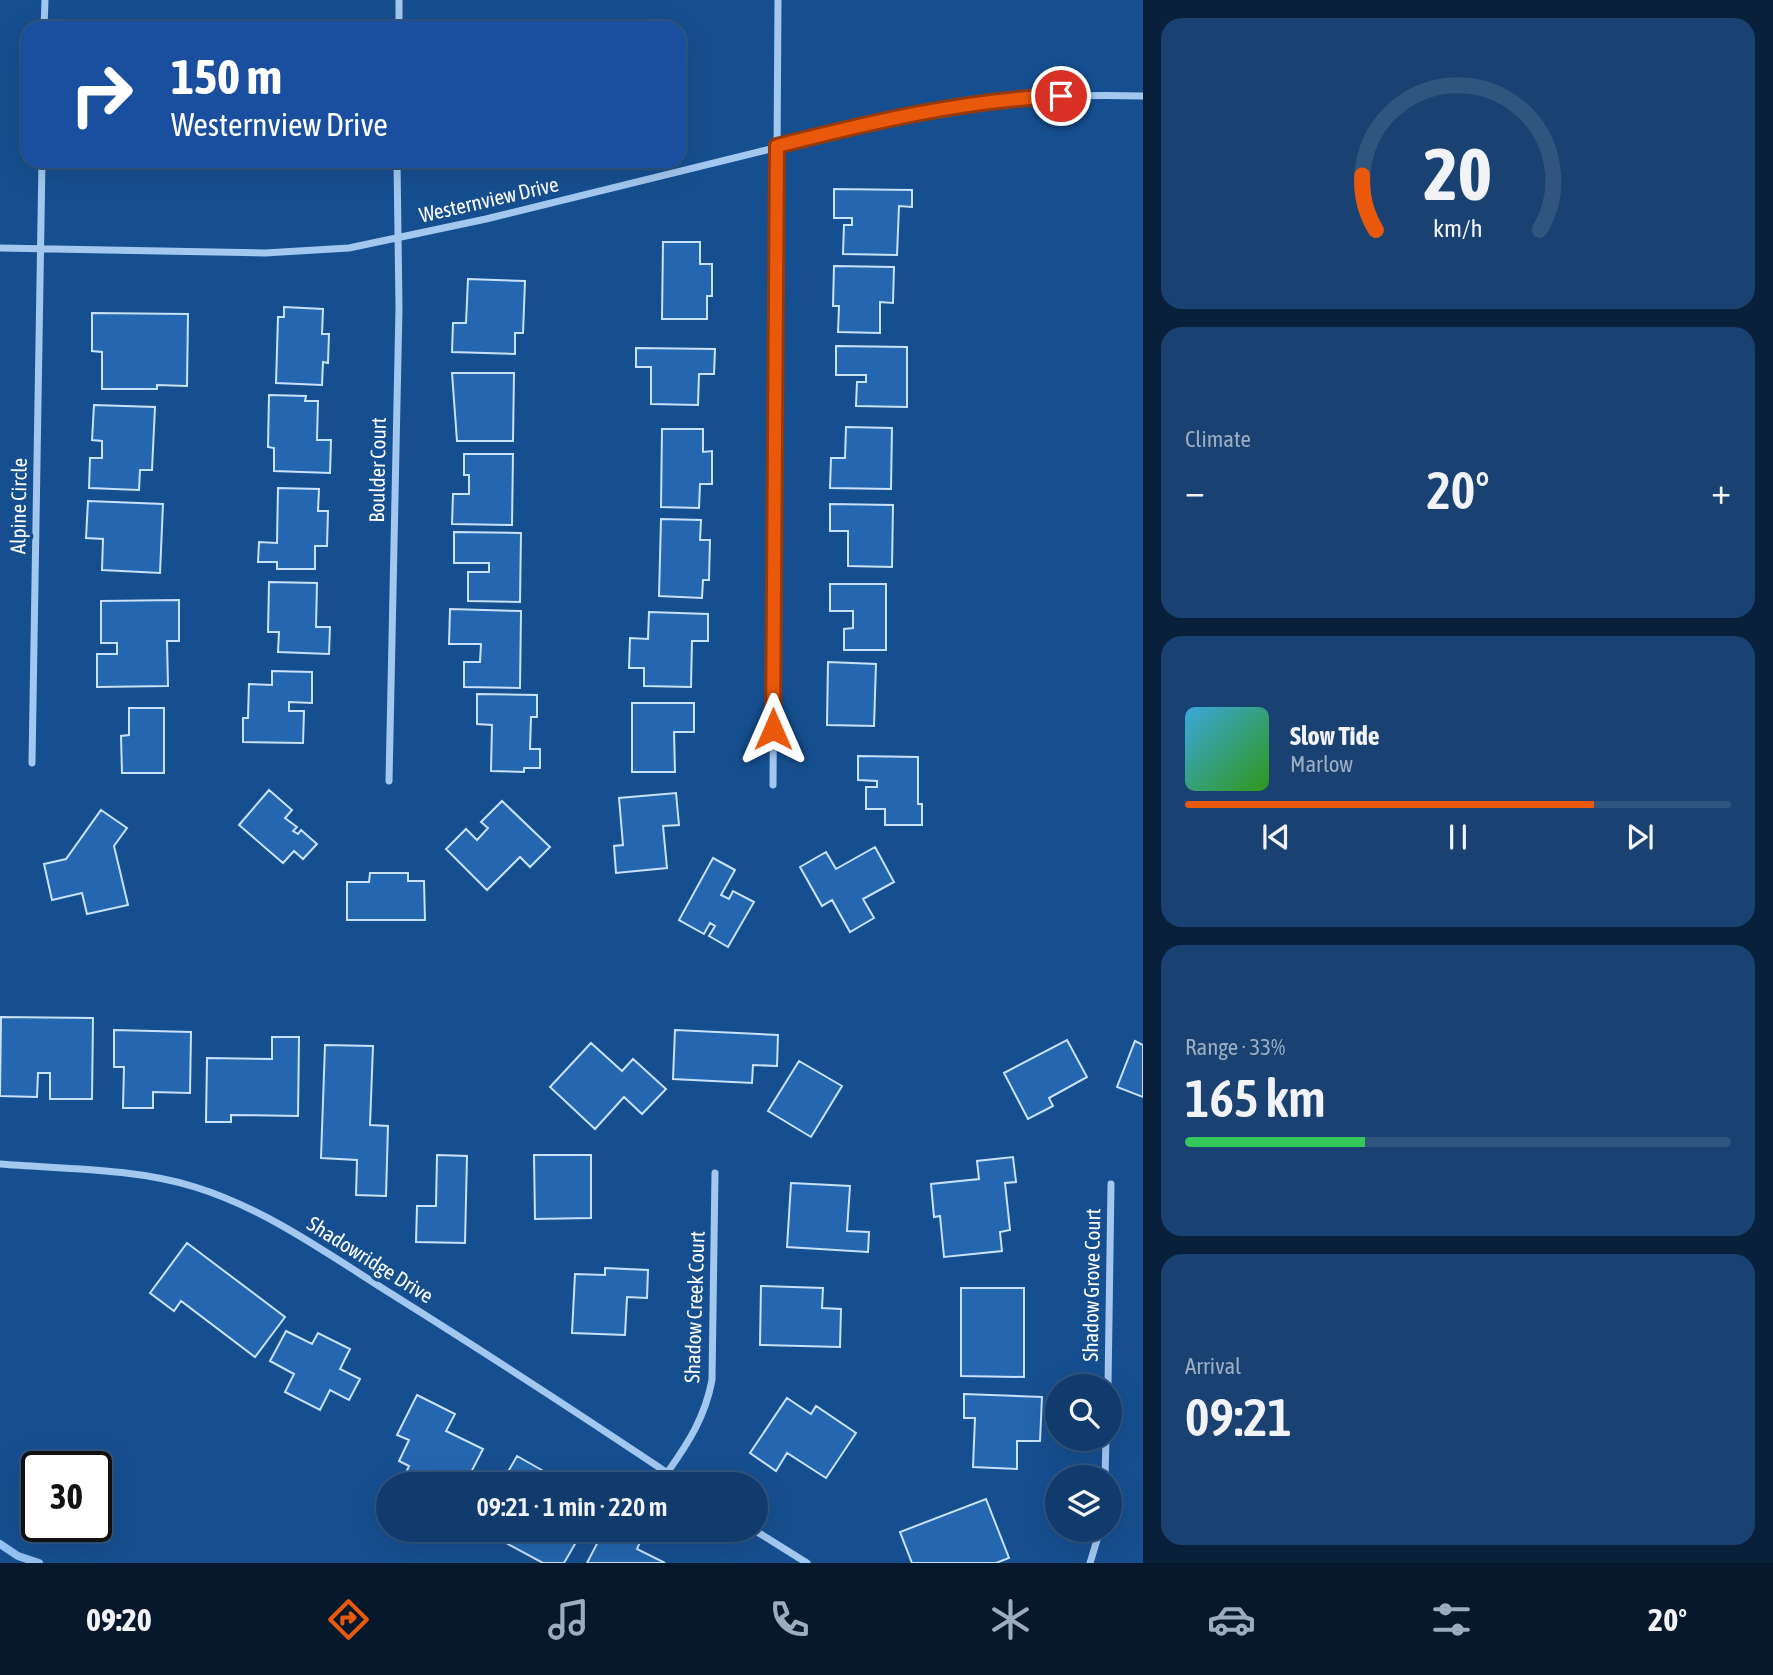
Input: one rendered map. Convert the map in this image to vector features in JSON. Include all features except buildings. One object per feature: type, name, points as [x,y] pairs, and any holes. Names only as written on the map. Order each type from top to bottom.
[{"type":"street","points":[[44,21],[45,0]]},
{"type":"street","points":[[399,0],[399,21]]},
{"type":"street","points":[[773,785],[778,0]]},
{"type":"street","name":"Westernview Drive","points":[[0,248],[317,252],[398,239],[933,109],[985,100],[1088,95],[1143,96]]},
{"type":"street","name":"Alpine Circle","points":[[33,763],[42,168]]},
{"type":"street","name":"Boulder Court","points":[[389,781],[397,168]]},
{"type":"street","name":"Shadowridge Drive","points":[[0,1164],[143,1177],[191,1185],[231,1199],[338,1260],[665,1472]]},
{"type":"street","name":"Shadow Creek Court","points":[[668,1472],[697,1431],[710,1391],[713,1356],[715,1173]]},
{"type":"street","name":"Shadow Grove Court","points":[[1108,1374],[1111,1184]]},
{"type":"street","points":[[768,1539],[807,1563]]},
{"type":"street","points":[[1090,1563],[1096,1542]]},
{"type":"waterway","points":[[0,1544],[18,1556],[39,1563]]},
{"type":"route","points":[[773,729],[777,146],[933,109],[985,100],[1061,96]]}]
